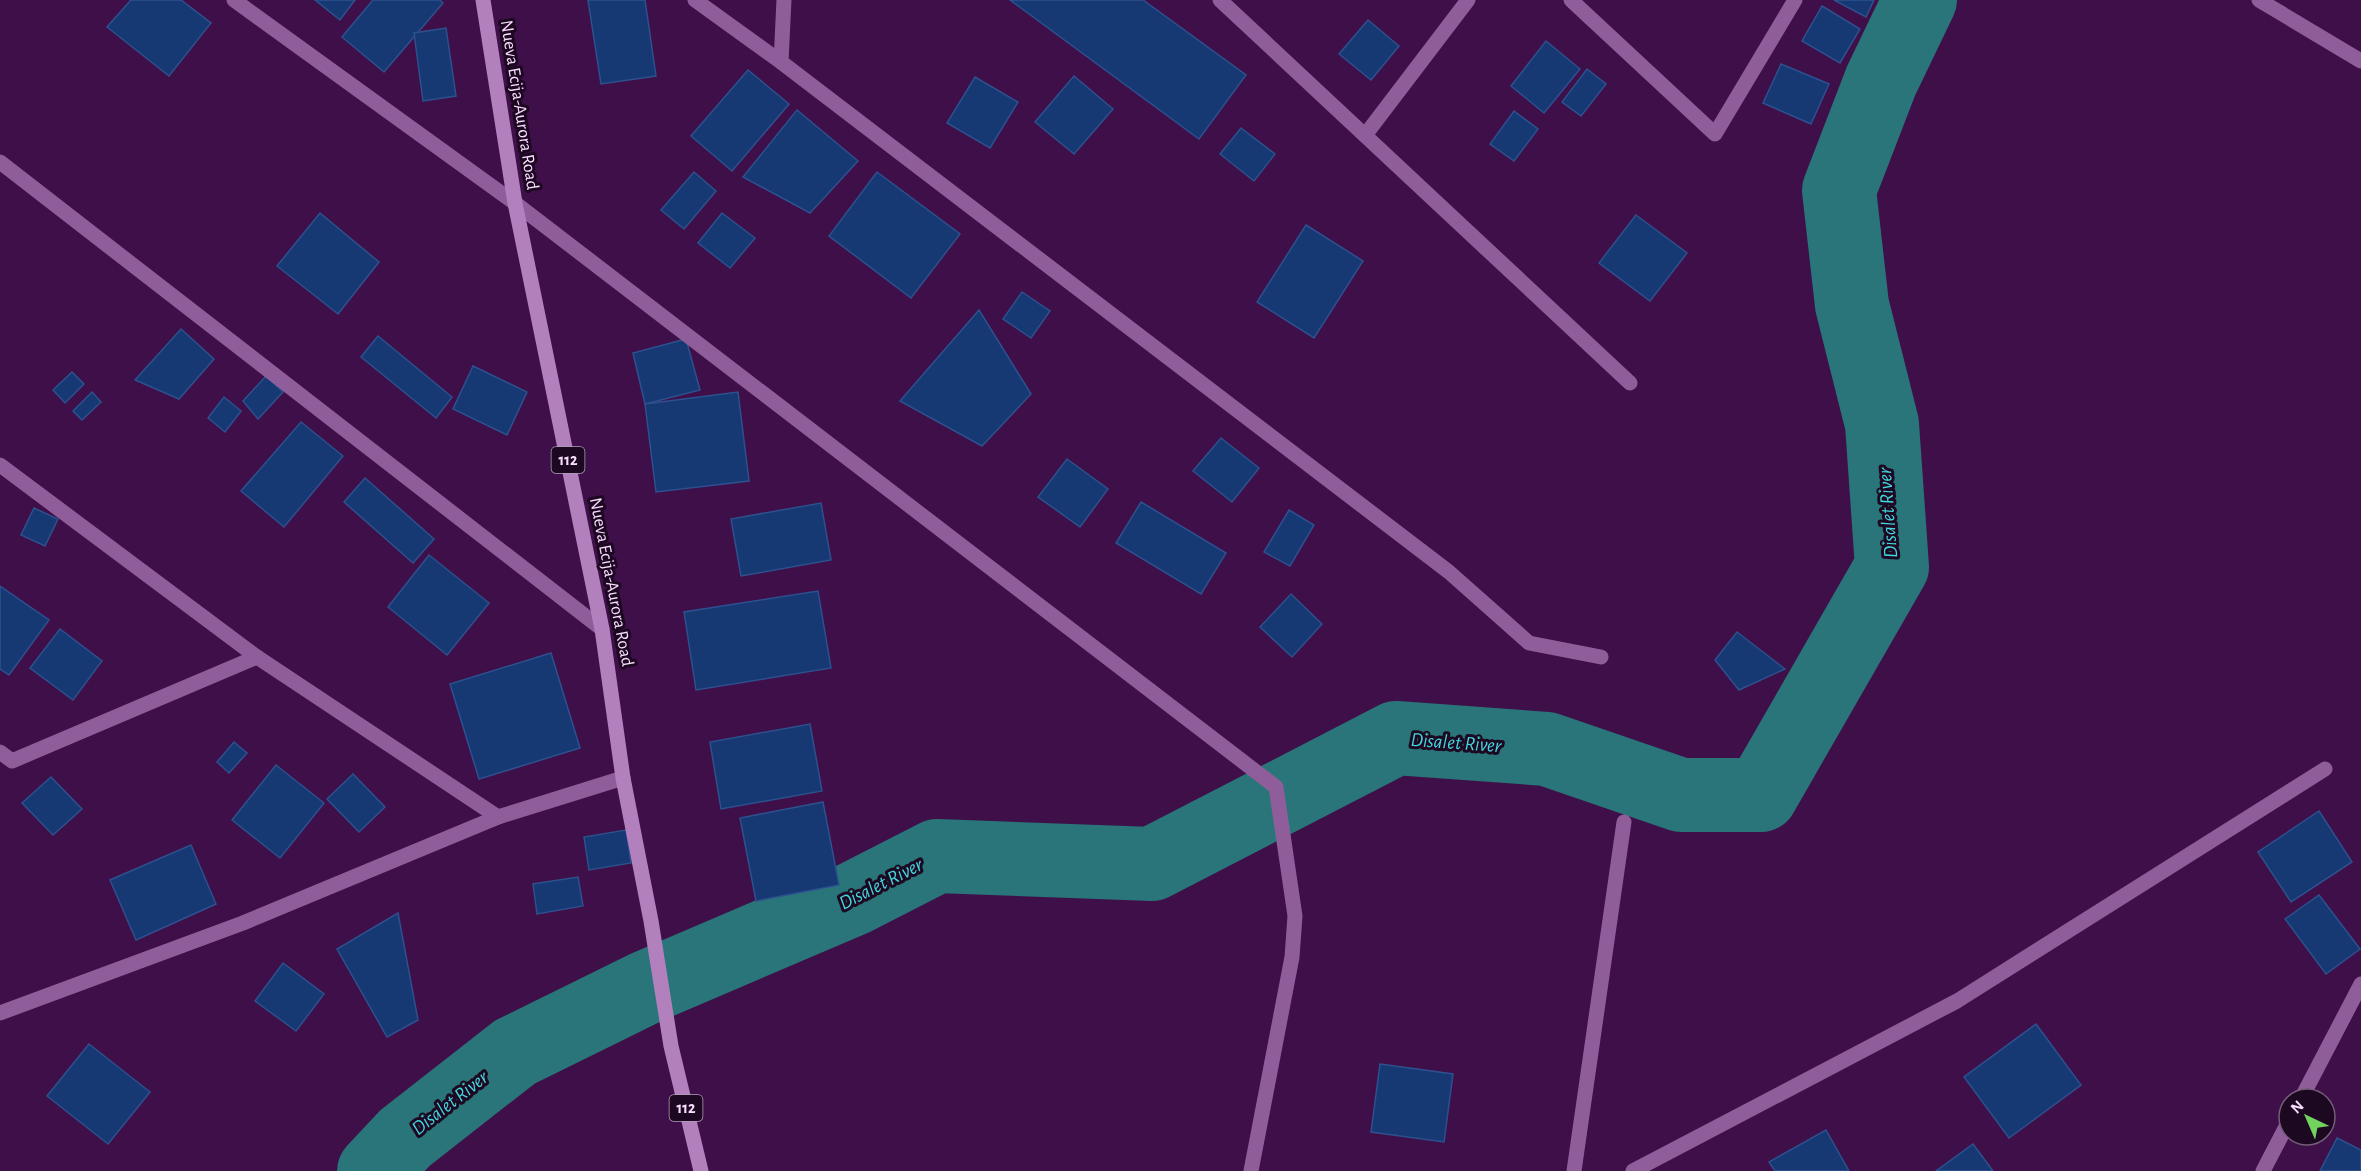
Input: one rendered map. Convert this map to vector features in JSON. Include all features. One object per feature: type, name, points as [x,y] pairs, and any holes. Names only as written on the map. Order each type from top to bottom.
[{"type":"main road","name":"Nueva Ecija-Aurora Road","points":[[483,0],[515,203],[602,628],[622,778],[651,921],[671,1046],[701,1171]]},
{"type":"street","points":[[234,0],[515,203],[1276,787],[1295,916],[1292,957],[1251,1171]]},
{"type":"street","points":[[695,0],[781,62],[1449,572],[1529,643],[1601,657]]},
{"type":"street","points":[[781,62],[784,0]]},
{"type":"street","points":[[1220,0],[1630,383]]},
{"type":"street","points":[[1365,134],[1468,0]]},
{"type":"street","points":[[1571,0],[1715,134],[1795,0]]},
{"type":"street","points":[[2259,0],[2361,61]]},
{"type":"street","points":[[0,162],[602,628]]},
{"type":"street","points":[[0,465],[257,657],[498,817]]},
{"type":"street","points":[[0,752],[12,761],[257,657]]},
{"type":"street","points":[[1633,1171],[1957,1002],[2325,769]]},
{"type":"street","points":[[0,1013],[243,923],[498,817],[622,778]]},
{"type":"street","points":[[1574,1171],[1624,822]]},
{"type":"street","points":[[2307,1087],[2361,984]]},
{"type":"street","points":[[2263,1171],[2277,1144]]},
{"type":"building","points":[[131,0],[181,0],[211,23],[169,76],[107,27]]},
{"type":"building","points":[[315,0],[355,0],[340,20]]},
{"type":"building","points":[[373,0],[440,0],[443,3],[384,72],[342,37]]},
{"type":"building","points":[[588,0],[645,0],[656,76],[601,84]]},
{"type":"building","points":[[1010,0],[1143,0],[1246,75],[1199,139]]},
{"type":"building","points":[[1834,0],[1874,0],[1866,17]]},
{"type":"building","points":[[1822,6],[1860,29],[1840,63],[1802,41]]},
{"type":"building","points":[[1368,20],[1399,46],[1371,80],[1339,54]]},
{"type":"building","points":[[446,28],[456,96],[423,101],[414,33]]},
{"type":"building","points":[[1546,41],[1580,69],[1544,113],[1511,86]]},
{"type":"building","points":[[1781,64],[1829,84],[1811,124],[1763,103]]},
{"type":"building","points":[[1587,69],[1606,84],[1581,116],[1562,102]]},
{"type":"building","points":[[748,70],[789,104],[732,171],[691,136]]},
{"type":"building","points":[[1074,76],[1113,109],[1074,154],[1035,122]]},
{"type":"building","points":[[975,77],[1018,102],[990,148],[947,123]]},
{"type":"building","points":[[797,110],[858,161],[810,213],[743,177]]},
{"type":"building","points":[[1514,111],[1538,129],[1514,161],[1490,144]]},
{"type":"building","points":[[1241,128],[1275,154],[1254,181],[1220,154]]},
{"type":"building","points":[[694,172],[716,191],[684,229],[661,210]]},
{"type":"building","points":[[877,172],[960,234],[911,298],[829,236]]},
{"type":"building","points":[[320,213],[379,262],[338,314],[277,266]]},
{"type":"building","points":[[722,213],[755,238],[730,268],[698,243]]},
{"type":"building","points":[[1636,215],[1687,253],[1650,301],[1599,263]]},
{"type":"building","points":[[1306,225],[1363,261],[1314,338],[1257,302]]},
{"type":"building","points":[[1022,292],[1050,311],[1031,338],[1003,319]]},
{"type":"building","points":[[979,310],[1031,394],[982,446],[900,401]]},
{"type":"building","points":[[181,329],[214,359],[179,399],[135,380]]},
{"type":"building","points":[[378,336],[452,397],[436,418],[361,357]]},
{"type":"building","points":[[686,339],[700,390],[645,404],[633,353]]},
{"type":"building","points":[[473,366],[527,392],[507,435],[453,409]]},
{"type":"building","points":[[72,372],[84,384],[65,403],[53,390]]},
{"type":"building","points":[[266,376],[283,392],[258,419],[243,401]]},
{"type":"building","points":[[92,392],[101,402],[82,420],[73,411]]},
{"type":"building","points":[[738,392],[749,481],[656,492],[645,404]]},
{"type":"building","points":[[224,397],[241,411],[225,432],[208,418]]},
{"type":"building","points":[[301,422],[343,456],[284,527],[241,491]]},
{"type":"building","points":[[1221,438],[1259,468],[1232,502],[1193,471]]},
{"type":"building","points":[[1067,459],[1108,489],[1080,527],[1038,497]]},
{"type":"building","points":[[365,478],[434,539],[413,563],[344,502]]},
{"type":"building","points":[[1141,502],[1226,553],[1201,594],[1116,543]]},
{"type":"building","points":[[821,503],[831,560],[741,576],[731,519]]},
{"type":"building","points":[[34,508],[58,519],[45,546],[21,535]]},
{"type":"building","points":[[1289,510],[1314,525],[1290,566],[1264,552]]},
{"type":"building","points":[[429,555],[489,603],[447,655],[388,607]]},
{"type":"building","points":[[0,586],[49,620],[9,675],[0,669]]},
{"type":"building","points":[[818,591],[831,668],[696,690],[684,612]]},
{"type":"building","points":[[1291,594],[1322,624],[1292,657],[1260,627]]},
{"type":"building","points":[[60,629],[102,661],[73,700],[30,668]]},
{"type":"building","points":[[1737,632],[1785,669],[1739,690],[1715,660]]},
{"type":"building","points":[[551,653],[580,748],[479,779],[450,684]]},
{"type":"building","points":[[810,724],[822,791],[721,809],[710,742]]},
{"type":"building","points":[[234,742],[247,753],[229,773],[217,762]]},
{"type":"building","points":[[276,765],[324,803],[280,858],[232,820]]},
{"type":"building","points":[[353,774],[385,807],[359,832],[327,799]]},
{"type":"building","points":[[51,777],[82,809],[53,835],[22,803]]},
{"type":"building","points":[[823,802],[839,885],[756,901],[740,818]]},
{"type":"building","points":[[2319,811],[2352,862],[2291,902],[2258,852]]},
{"type":"building","points":[[626,830],[631,863],[589,870],[584,837]]},
{"type":"building","points":[[191,845],[216,904],[136,940],[110,880]]},
{"type":"building","points":[[578,877],[583,906],[537,914],[533,884]]},
{"type":"building","points":[[2319,895],[2360,949],[2326,974],[2285,919]]},
{"type":"building","points":[[398,913],[418,1020],[387,1037],[337,949]]},
{"type":"building","points":[[283,963],[324,994],[296,1031],[255,1001]]},
{"type":"building","points":[[2036,1024],[2081,1085],[2009,1138],[1964,1077]]},
{"type":"building","points":[[89,1044],[150,1092],[108,1144],[47,1096]]},
{"type":"building","points":[[1380,1064],[1453,1074],[1444,1142],[1371,1132]]},
{"type":"building","points":[[1826,1130],[1849,1171],[1775,1171],[1769,1162]]},
{"type":"building","points":[[2337,1138],[2361,1150],[2361,1171],[2320,1171],[2332,1147],[2337,1147]]},
{"type":"building","points":[[1973,1144],[1993,1171],[1936,1171]]},
{"type":"waterway","name":"Disalet River","points":[[374,1171],[405,1138],[515,1052],[647,987],[853,899],[937,856],[1152,864],[1396,738],[1547,749],[1681,795],[1761,795],[1892,567],[1882,424],[1852,305],[1839,190],[1881,81],[1920,0]]}]
